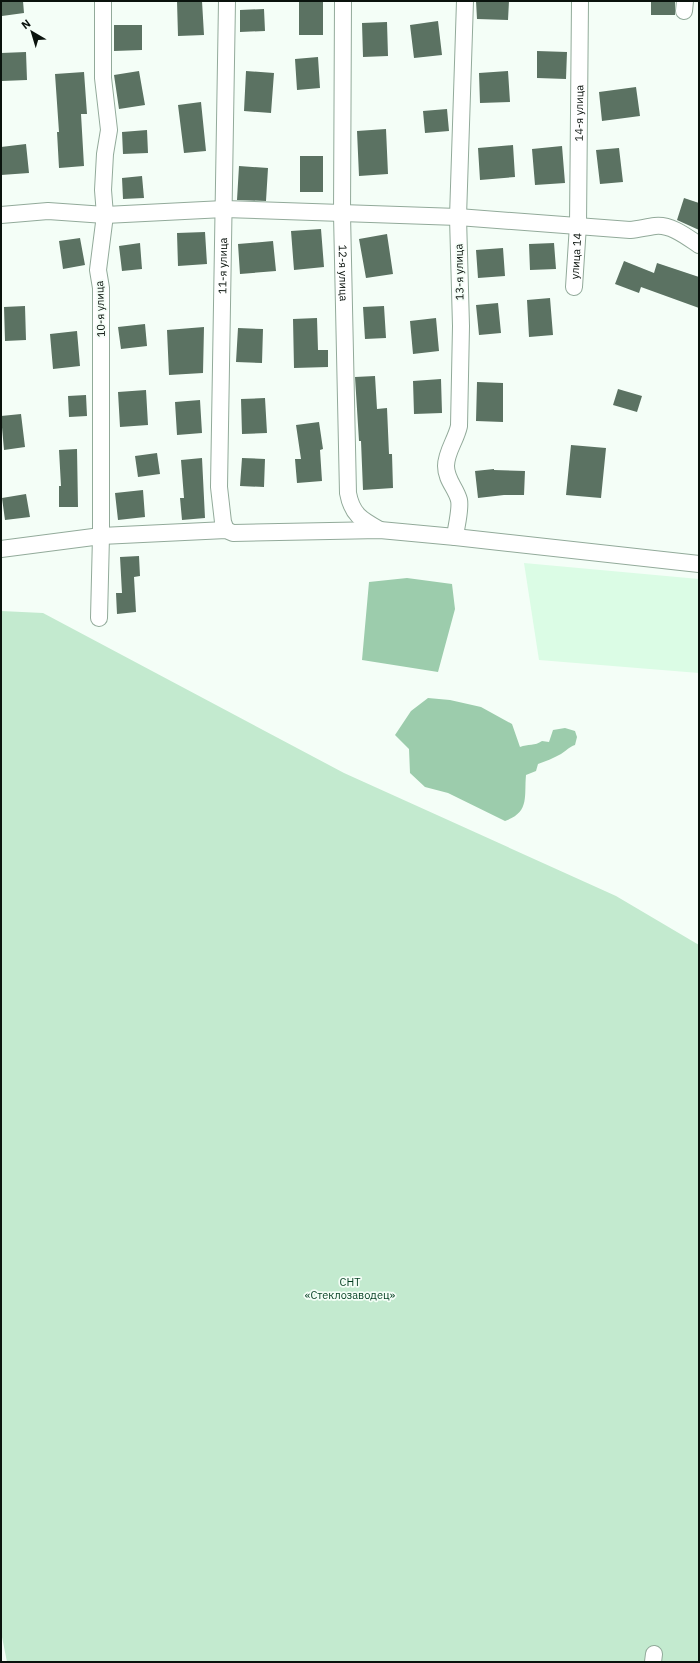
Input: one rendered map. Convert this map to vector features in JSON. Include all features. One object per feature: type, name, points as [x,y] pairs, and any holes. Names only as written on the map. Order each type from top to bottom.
[{"type":"street","name":"10-я улица","points":[[99,618],[101,536],[101,288],[98,270],[105,215],[103,190],[105,154],[109,130],[103,78],[103,1]]},
{"type":"street","name":"11-я улица","points":[[226,530],[223,522],[219,487],[227,1]]},
{"type":"street","name":"12-я улица","points":[[342,1],[342,214],[348,493],[353,510],[362,520],[380,530]]},
{"type":"street","name":"13-я улица","points":[[455,537],[460,502],[447,474],[446,465],[448,454],[456,438],[459,426],[461,326],[458,217],[465,1]]},
{"type":"street","name":"14-я улица","points":[[578,225],[580,1]]},
{"type":"street","points":[[1,215],[48,211],[105,215],[224,209],[458,217],[630,230],[656,225],[665,226],[680,232],[699,245]]},
{"type":"street","name":"улица 14","points":[[574,288],[578,225]]},
{"type":"street","points":[[1,549],[101,536],[226,530],[232,533],[380,530],[699,564]]},
{"type":"shaded area","points":[[524,563],[699,579],[699,673],[539,660]]},
{"type":"shaded area","points":[[407,578],[452,584],[455,609],[438,672],[362,660],[369,582]]},
{"type":"shaded area","points":[[428,698],[450,700],[481,707],[512,724],[520,747],[537,744],[542,741],[549,742],[553,730],[565,728],[575,731],[577,737],[575,745],[561,754],[538,764],[536,771],[526,775],[525,797],[522,808],[519,813],[505,821],[448,793],[425,787],[410,773],[409,749],[395,735],[411,711]]},
{"type":"green space","name":"СНТ «Стеклозаводец»","points":[[1,611],[43,613],[344,773],[616,896],[699,945],[699,1662],[7,1662],[1,1632]]},
{"type":"building","points":[[1,1],[23,1],[24,13],[2,16]]},
{"type":"building","points":[[177,1],[202,1],[204,35],[178,36]]},
{"type":"building","points":[[299,1],[323,1],[323,35],[299,35]]},
{"type":"building","points":[[476,1],[509,1],[508,20],[477,19]]},
{"type":"building","points":[[651,1],[675,1],[675,15],[651,15]]},
{"type":"building","points":[[264,9],[265,31],[240,32],[240,10]]},
{"type":"building","points":[[438,21],[442,55],[414,58],[410,25]]},
{"type":"building","points":[[387,22],[388,56],[363,57],[362,23]]},
{"type":"building","points":[[114,25],[142,25],[142,50],[114,51]]},
{"type":"building","points":[[537,51],[567,52],[566,79],[537,78]]},
{"type":"building","points":[[26,52],[27,80],[2,81],[1,53]]},
{"type":"building","points":[[318,57],[320,88],[297,90],[295,59]]},
{"type":"building","points":[[139,71],[145,105],[119,109],[114,75]]},
{"type":"building","points":[[246,71],[274,73],[271,113],[244,111]]},
{"type":"building","points":[[508,71],[510,102],[480,103],[479,73]]},
{"type":"building","points":[[84,72],[87,114],[81,114],[84,166],[59,168],[57,132],[59,132],[55,74]]},
{"type":"building","points":[[636,87],[640,116],[602,121],[599,92]]},
{"type":"building","points":[[201,102],[206,151],[184,153],[178,105]]},
{"type":"building","points":[[447,109],[449,131],[425,133],[423,111]]},
{"type":"building","points":[[386,129],[388,174],[359,176],[357,131]]},
{"type":"building","points":[[147,130],[148,153],[123,154],[122,132]]},
{"type":"building","points":[[26,144],[29,173],[1,175],[1,147]]},
{"type":"building","points":[[513,145],[515,177],[480,180],[478,148]]},
{"type":"building","points":[[562,146],[565,183],[535,185],[532,149]]},
{"type":"building","points":[[619,148],[623,182],[600,184],[596,150]]},
{"type":"building","points":[[300,156],[323,156],[323,192],[300,192]]},
{"type":"building","points":[[239,166],[268,168],[266,201],[237,200]]},
{"type":"building","points":[[142,176],[144,198],[123,199],[122,178]]},
{"type":"building","points":[[684,198],[699,203],[699,230],[677,220]]},
{"type":"building","points":[[321,229],[324,267],[294,270],[291,231]]},
{"type":"building","points":[[205,232],[207,264],[178,266],[177,233]]},
{"type":"building","points":[[387,234],[393,274],[366,278],[359,239]]},
{"type":"building","points":[[80,238],[85,265],[63,269],[59,241]]},
{"type":"building","points":[[273,241],[276,271],[240,274],[238,244]]},
{"type":"building","points":[[140,243],[142,269],[122,271],[119,246]]},
{"type":"building","points":[[554,243],[556,269],[530,270],[529,244]]},
{"type":"building","points":[[503,248],[505,276],[478,278],[476,250]]},
{"type":"building","points":[[624,261],[654,273],[657,263],[699,277],[699,308],[641,287],[639,293],[615,284]]},
{"type":"building","points":[[550,298],[553,335],[529,337],[527,300]]},
{"type":"building","points":[[498,303],[501,333],[479,335],[476,305]]},
{"type":"building","points":[[25,306],[26,340],[5,341],[4,307]]},
{"type":"building","points":[[384,306],[386,338],[365,339],[363,307]]},
{"type":"building","points":[[317,318],[318,350],[328,350],[328,367],[294,368],[293,319]]},
{"type":"building","points":[[436,318],[439,351],[413,354],[410,321]]},
{"type":"building","points":[[145,324],[147,346],[121,349],[118,327]]},
{"type":"building","points":[[204,327],[203,373],[169,375],[167,330]]},
{"type":"building","points":[[238,328],[263,329],[262,363],[236,362]]},
{"type":"building","points":[[77,331],[80,366],[53,369],[50,334]]},
{"type":"building","points":[[375,376],[377,409],[387,408],[389,454],[392,454],[393,488],[363,490],[361,441],[359,441],[355,377]]},
{"type":"building","points":[[441,379],[442,413],[414,414],[413,381]]},
{"type":"building","points":[[477,382],[503,383],[503,422],[476,421]]},
{"type":"building","points":[[618,389],[642,396],[637,412],[613,405]]},
{"type":"building","points":[[146,390],[148,425],[120,427],[118,392]]},
{"type":"building","points":[[86,395],[87,416],[69,417],[68,396]]},
{"type":"building","points":[[265,398],[267,433],[242,434],[241,399]]},
{"type":"building","points":[[200,400],[202,433],[177,435],[175,402]]},
{"type":"building","points":[[21,414],[25,447],[4,450],[1,416]]},
{"type":"building","points":[[319,422],[323,449],[320,450],[322,481],[297,483],[295,459],[301,459],[296,425]]},
{"type":"building","points":[[571,445],[606,448],[601,498],[566,495]]},
{"type":"building","points":[[77,449],[78,507],[59,507],[59,486],[61,486],[59,450]]},
{"type":"building","points":[[157,453],[160,474],[138,477],[135,456]]},
{"type":"building","points":[[202,458],[205,518],[182,520],[180,498],[184,498],[181,460]]},
{"type":"building","points":[[242,458],[265,459],[264,487],[240,486]]},
{"type":"building","points":[[494,469],[525,471],[524,495],[504,495],[478,498],[475,471]]},
{"type":"building","points":[[143,490],[145,517],[118,520],[115,493]]},
{"type":"building","points":[[26,494],[30,517],[5,520],[2,498]]},
{"type":"building","points":[[139,556],[140,576],[134,577],[136,612],[117,614],[116,593],[122,593],[120,557]]}]
